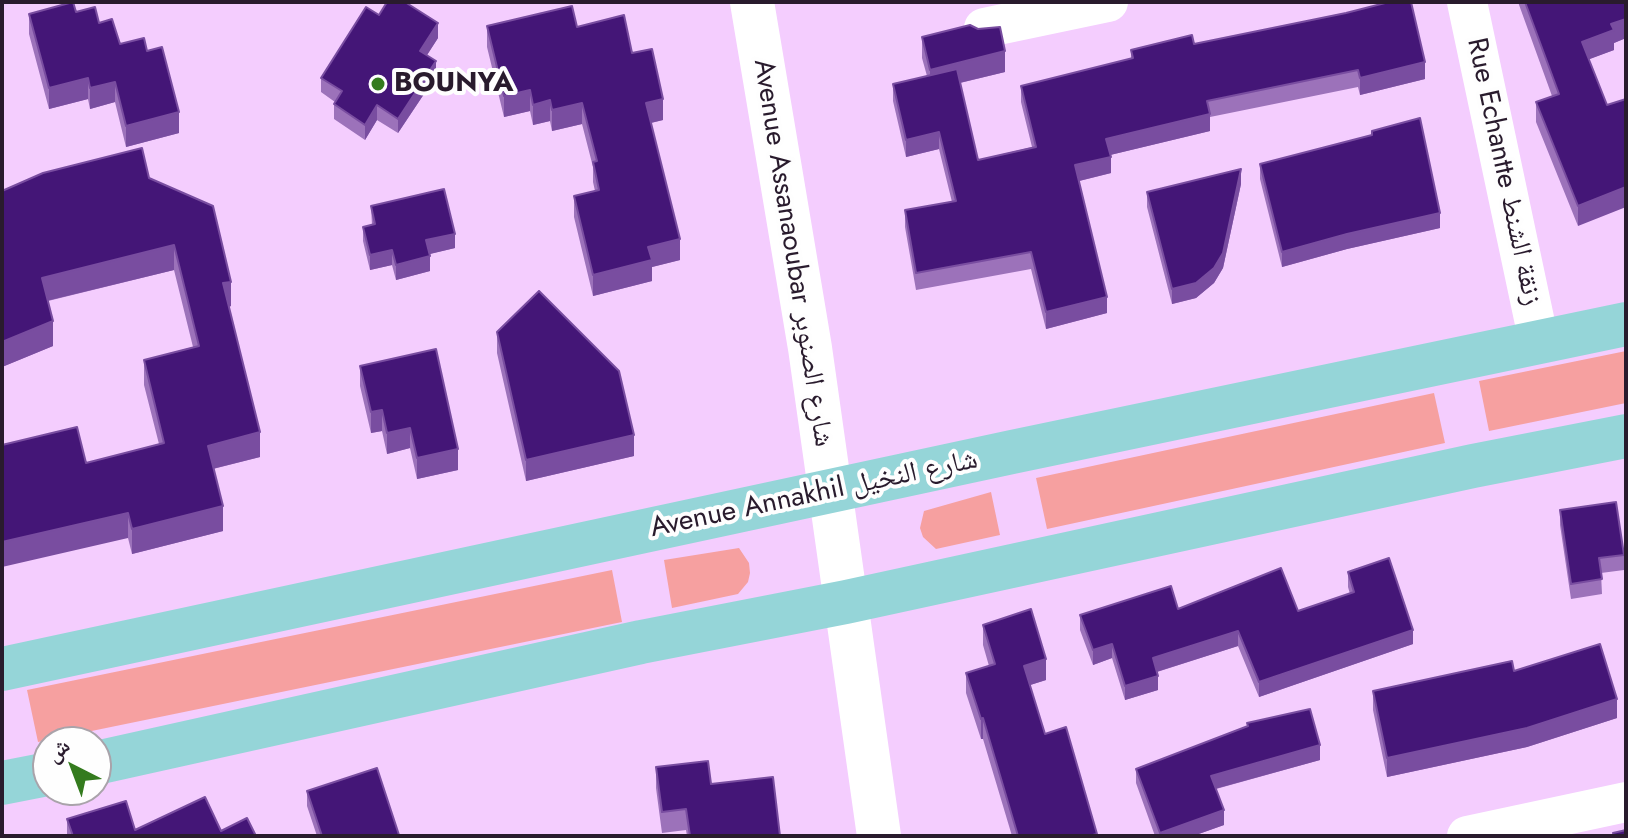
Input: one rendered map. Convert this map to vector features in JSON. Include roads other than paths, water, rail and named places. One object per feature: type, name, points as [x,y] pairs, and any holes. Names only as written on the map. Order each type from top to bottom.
[{"type":"main road","name":"Avenue Annakhil شارع النخيل","points":[[2,669],[1626,324]]},
{"type":"main road","points":[[112,759],[641,642],[846,602],[1457,469],[1626,436]]},
{"type":"street","name":"Avenue Assanaoubar شارع الصنوبر","points":[[752,2],[810,348],[879,836]]},
{"type":"street","points":[[984,28],[1108,2]]},
{"type":"street","name":"Rue Echantte زنقة الشنط","points":[[1467,2],[1539,342]]},
{"type":"street","points":[[1467,836],[1547,828],[1626,802]]},
{"type":"place","name":"BOUNYA","points":[[378,84]]}]
